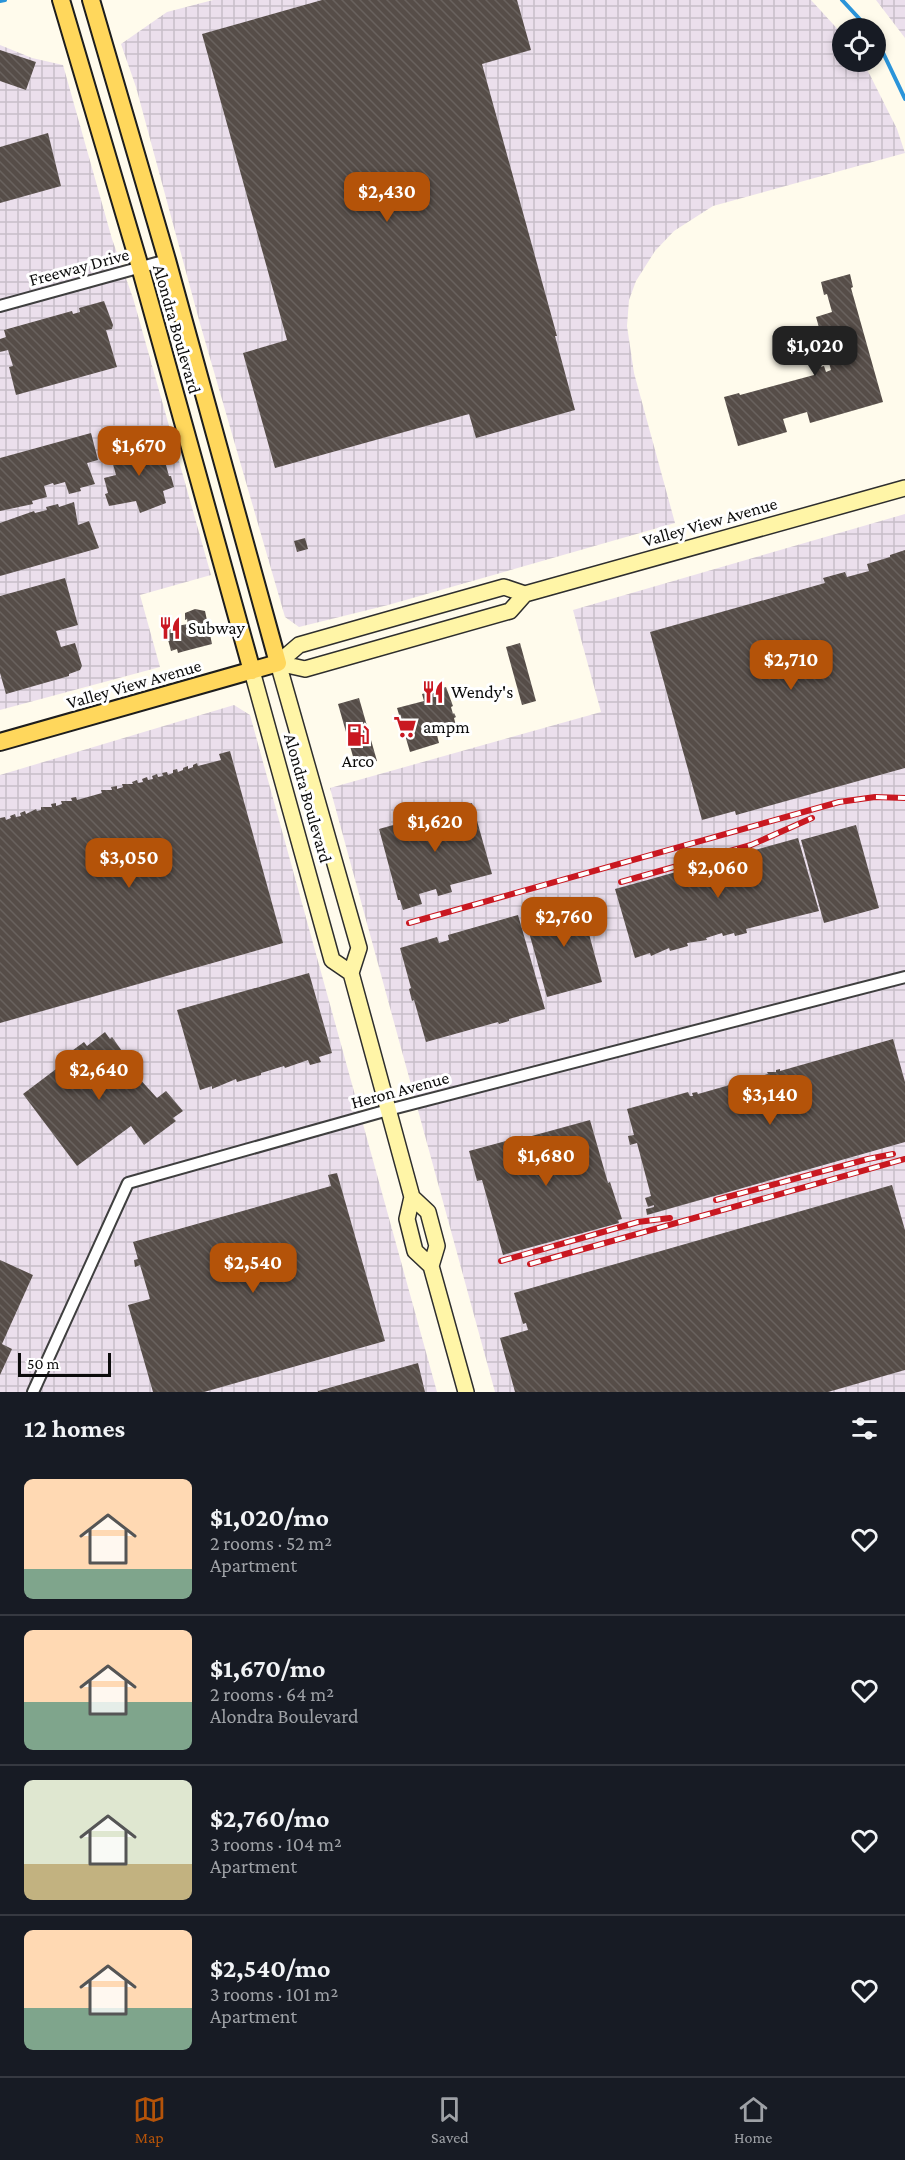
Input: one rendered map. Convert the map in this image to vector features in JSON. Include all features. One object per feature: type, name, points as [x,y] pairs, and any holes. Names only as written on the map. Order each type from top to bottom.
[{"type":"main road","name":"Alondra Boulevard","points":[[61,0],[140,267],[332,960],[351,973]]},
{"type":"main road","name":"Alondra Boulevard","points":[[91,0],[167,260],[359,948],[351,973],[412,1197],[407,1219],[416,1251],[431,1266],[466,1392]]},
{"type":"main road","name":"Valley View Avenue","points":[[279,663],[305,669],[510,611],[525,594],[905,488]]},
{"type":"main road","name":"Valley View Avenue","points":[[0,742],[279,663],[299,645],[394,618],[504,587],[525,594]]},
{"type":"main road","name":"Alondra Boulevard","points":[[412,1197],[428,1212],[437,1246],[431,1266]]},
{"type":"street","name":"Freeway Drive","points":[[0,306],[167,260]]},
{"type":"street","name":"Heron Avenue","points":[[33,1392],[128,1183],[388,1110],[905,977]]},
{"type":"shaded area","points":[[213,0],[811,0],[832,23],[832,72],[868,72],[897,129],[905,153],[713,206],[674,231],[655,251],[636,281],[629,300],[627,326],[634,373],[675,523],[388,605],[299,627],[285,617],[199,320],[136,87],[121,44],[167,12]]},
{"type":"shaded area","points":[[876,0],[905,0],[905,38]]},
{"type":"shaded area","points":[[0,45],[32,58],[63,65],[112,239],[133,298],[211,575],[140,595],[160,667],[0,710]]},
{"type":"shaded area","points":[[905,514],[905,1392],[495,1392],[330,788],[601,712],[573,610]]},
{"type":"shaded area","points":[[234,705],[250,715],[437,1392],[0,1392],[0,775]]},
{"type":"building","points":[[322,0],[517,0],[531,50],[482,64],[557,336],[555,336],[575,410],[476,438],[469,414],[275,468],[243,353],[287,340],[202,34]]},
{"type":"building","points":[[0,50],[36,62],[26,90],[0,81]]},
{"type":"building","points":[[48,133],[61,186],[0,203],[0,147]]},
{"type":"building","points":[[850,274],[853,287],[851,288],[883,402],[810,423],[807,412],[783,419],[787,432],[738,446],[724,397],[739,393],[740,395],[814,375],[813,369],[824,366],[826,372],[831,370],[816,317],[832,312],[821,282]]},
{"type":"building","points":[[104,301],[113,325],[112,329],[106,330],[117,367],[16,395],[9,367],[13,366],[8,350],[0,352],[0,339],[6,337],[4,330],[72,311],[73,314],[80,312],[79,308]]},
{"type":"building","points":[[91,433],[98,460],[87,463],[95,484],[69,494],[65,482],[54,485],[53,483],[44,486],[47,497],[32,501],[33,504],[0,511],[0,458]]},
{"type":"building","points":[[159,440],[174,487],[163,491],[166,503],[140,513],[136,501],[109,506],[105,494],[108,493],[104,478],[116,475],[110,453]]},
{"type":"building","points":[[74,502],[78,525],[89,521],[99,548],[0,576],[0,523],[34,511],[35,513],[47,510],[46,507],[58,504],[59,507]]},
{"type":"building","points":[[305,538],[308,549],[297,552],[294,541]]},
{"type":"building","points":[[905,550],[905,768],[736,815],[735,811],[702,820],[650,632],[825,583],[823,578],[845,572],[847,577],[869,571],[867,564]]},
{"type":"building","points":[[65,578],[78,625],[56,631],[61,647],[75,643],[82,666],[80,670],[69,676],[6,694],[0,673],[0,596]]},
{"type":"building","points":[[195,609],[205,611],[212,644],[178,653],[177,649],[171,651],[165,628],[188,624],[187,619],[185,620],[185,613]]},
{"type":"building","points":[[520,643],[536,701],[522,705],[506,647]]},
{"type":"building","points":[[446,687],[453,706],[451,707],[453,714],[456,717],[454,718],[456,726],[436,731],[439,743],[410,752],[397,708],[424,701],[422,694]]},
{"type":"building","name":"Arco","points":[[359,698],[377,761],[356,767],[338,704]]},
{"type":"building","points":[[230,751],[283,943],[0,1023],[0,818],[5,817],[6,820],[15,814],[16,817],[21,816],[20,813],[25,811],[26,814],[36,809],[41,810],[41,807],[52,807],[51,804],[56,803],[56,806],[62,804],[61,801],[72,801],[71,798],[76,797],[77,800],[102,793],[101,790],[112,790],[111,787],[117,786],[117,789],[123,787],[122,784],[133,784],[132,782],[137,780],[138,783],[143,782],[142,779],[147,777],[148,780],[153,779],[152,776],[157,774],[158,777],[163,776],[162,773],[167,772],[168,775],[173,773],[173,770],[177,769],[178,772],[188,766],[188,769],[193,767],[197,763],[198,766],[221,760],[219,754]]},
{"type":"building","points":[[472,803],[492,874],[450,885],[452,892],[438,896],[436,889],[419,894],[422,904],[403,910],[398,900],[379,829]]},
{"type":"building","points":[[856,825],[879,908],[824,923],[801,840]]},
{"type":"building","points":[[798,838],[819,911],[746,929],[747,933],[723,936],[722,933],[706,938],[707,940],[687,943],[688,946],[670,951],[669,948],[651,956],[650,953],[635,958],[615,889]]},
{"type":"building","points":[[579,897],[602,982],[547,997],[525,918]]},
{"type":"building","points":[[518,915],[545,1009],[499,1024],[498,1022],[426,1042],[414,1000],[412,1001],[409,989],[411,988],[400,948],[437,937],[439,943],[449,940],[448,935]]},
{"type":"building","points":[[309,973],[332,1053],[319,1057],[321,1062],[310,1065],[308,1060],[237,1082],[236,1079],[212,1089],[212,1086],[200,1090],[177,1010]]},
{"type":"building","points":[[105,1032],[110,1039],[112,1037],[122,1051],[120,1053],[157,1098],[166,1091],[183,1111],[173,1118],[176,1121],[144,1145],[131,1126],[77,1166],[23,1094],[68,1060],[65,1056],[84,1042],[87,1046]]},
{"type":"building","points":[[893,1039],[905,1082],[905,1142],[647,1215],[646,1209],[654,1205],[648,1207],[645,1198],[651,1196],[637,1143],[630,1145],[628,1136],[634,1135],[627,1109],[688,1092],[690,1096],[693,1096],[692,1093],[697,1092],[698,1094],[768,1074],[767,1072],[776,1072],[780,1069],[780,1071]]},
{"type":"building","points":[[590,1120],[608,1183],[610,1182],[622,1219],[618,1220],[619,1223],[503,1255],[482,1180],[477,1181],[469,1151]]},
{"type":"building","points":[[337,1173],[385,1341],[204,1392],[153,1392],[128,1305],[150,1299],[140,1265],[135,1267],[134,1260],[138,1259],[133,1242],[331,1186],[328,1175]]},
{"type":"building","points":[[892,1185],[905,1230],[905,1370],[828,1392],[515,1392],[500,1338],[528,1330],[526,1323],[523,1324],[514,1293]]},
{"type":"building","points":[[0,1260],[33,1275],[2,1344],[12,1349],[0,1375]]},
{"type":"building","points":[[418,1363],[425,1392],[318,1392],[318,1391]]},
{"type":"waterway","points":[[0,1],[5,0]]},
{"type":"waterway","points":[[842,0],[859,18]]},
{"type":"waterway","points":[[886,59],[905,99]]},
{"type":"railway","points":[[409,923],[839,802],[875,797],[905,798]]},
{"type":"railway","points":[[621,882],[751,845],[812,818]]},
{"type":"railway","points":[[716,1200],[893,1154]]},
{"type":"railway","points":[[530,1264],[905,1159]]},
{"type":"railway","points":[[501,1261],[638,1222],[670,1218]]},
{"type":"place","name":"Subway","points":[[170,628]]},
{"type":"place","name":"Wendy's","points":[[433,692]]},
{"type":"place","name":"ampm","points":[[405,727]]},
{"type":"place","name":"Arco","points":[[358,735]]}]
